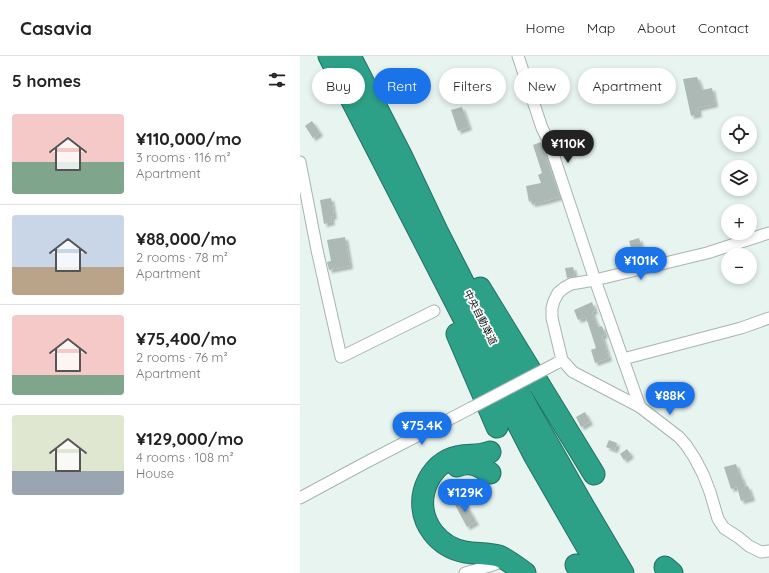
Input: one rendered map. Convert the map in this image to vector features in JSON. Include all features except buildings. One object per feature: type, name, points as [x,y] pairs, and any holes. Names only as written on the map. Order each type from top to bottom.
[{"type":"highway","name":"中央自動車道","points":[[329,56],[534,455],[602,573]]},
{"type":"highway","name":"中央自動車道","points":[[350,56],[527,407],[623,573]]},
{"type":"highway","points":[[401,155],[439,221],[594,474]]},
{"type":"highway","points":[[393,180],[497,427]]},
{"type":"highway","points":[[490,452],[484,454],[461,455],[441,464],[428,481],[423,495],[423,506],[426,519],[438,540],[444,544],[466,552],[492,554],[512,564],[525,573]]},
{"type":"highway","points":[[490,473],[474,464],[454,467],[448,470],[434,488],[432,503],[434,518],[442,530],[454,539],[468,544],[503,549],[539,573]]},
{"type":"street","points":[[518,56],[542,128],[549,142],[622,359],[640,407]]},
{"type":"street","points":[[300,162],[317,250],[341,357],[434,311]]},
{"type":"street","points":[[769,233],[707,253],[595,280],[572,284],[558,293],[552,308],[552,318],[559,362],[573,372],[640,407],[679,437],[694,457],[703,474],[718,519],[724,528],[749,546],[761,552],[769,551]]},
{"type":"street","points":[[622,359],[741,328],[769,318]]},
{"type":"street","points":[[300,498],[559,362]]},
{"type":"street","points":[[465,573],[496,564]]}]
